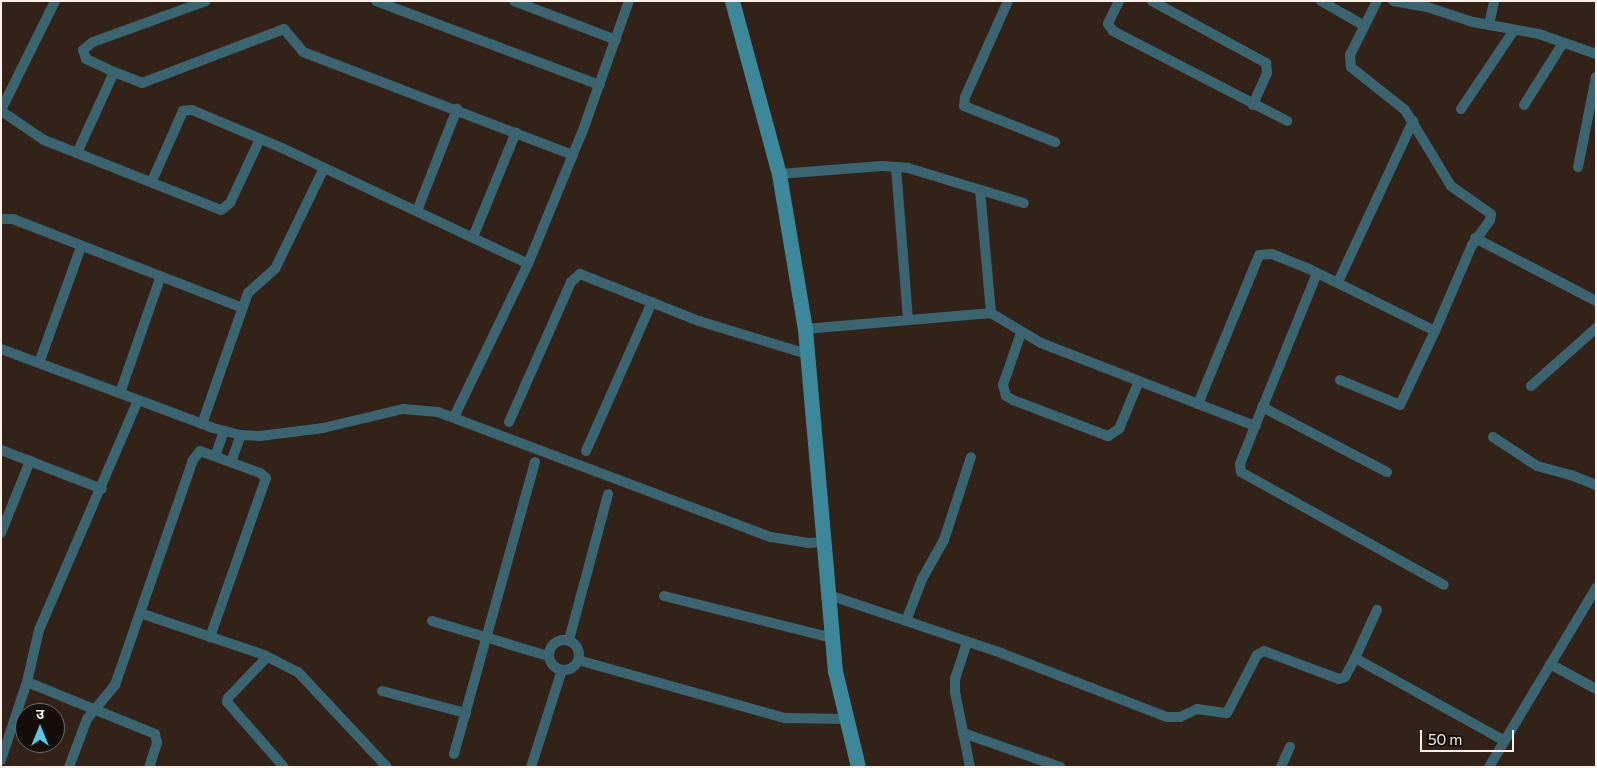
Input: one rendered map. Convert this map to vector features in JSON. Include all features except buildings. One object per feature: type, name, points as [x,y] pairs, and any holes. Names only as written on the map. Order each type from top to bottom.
[{"type":"street","points":[[55,1],[1,111],[44,140],[152,181],[215,209],[226,208],[260,139]]},
{"type":"street","points":[[206,1],[93,42],[83,50],[86,59],[142,83],[284,29],[303,52],[457,109],[573,155]]},
{"type":"street","points":[[376,1],[600,85]]},
{"type":"street","points":[[514,1],[616,40]]},
{"type":"street","points":[[454,417],[528,264],[573,155],[630,1]]},
{"type":"street","points":[[732,1],[779,174],[805,329],[832,638],[836,671],[858,767]]},
{"type":"street","points":[[1008,1],[964,97],[964,106],[1055,142]]},
{"type":"street","points":[[1119,1],[1108,24],[1113,31],[1287,121]]},
{"type":"street","points":[[1152,1],[1266,63],[1267,73],[1253,105]]},
{"type":"street","points":[[1321,1],[1363,24]]},
{"type":"street","points":[[1340,380],[1400,404],[1476,238],[1490,214],[1452,186],[1413,121],[1388,94],[1351,67],[1350,55],[1363,24],[1377,1]]},
{"type":"street","points":[[1393,1],[1406,2],[1564,43],[1596,54]]},
{"type":"street","points":[[1489,25],[1494,1]]},
{"type":"street","points":[[1460,109],[1514,30]]},
{"type":"street","points":[[1524,105],[1564,43]]},
{"type":"street","points":[[77,153],[114,72]]},
{"type":"street","points":[[1578,166],[1596,77]]},
{"type":"street","points":[[152,181],[182,115],[187,109],[324,168],[528,264]]},
{"type":"street","points":[[417,211],[457,109]]},
{"type":"street","points":[[1338,282],[1413,121]]},
{"type":"street","points":[[473,237],[516,132]]},
{"type":"street","points":[[779,174],[896,167],[1024,203]]},
{"type":"street","points":[[896,167],[908,320]]},
{"type":"street","points":[[202,424],[242,308],[253,287],[275,269],[324,168]]},
{"type":"street","points":[[980,190],[990,314]]},
{"type":"street","points":[[1,219],[13,219],[80,247],[242,308]]},
{"type":"street","points":[[1476,238],[1596,301]]},
{"type":"street","points":[[39,363],[80,247]]},
{"type":"street","points":[[1198,404],[1259,255],[1272,254],[1338,282],[1435,331]]},
{"type":"street","points":[[1317,273],[1240,464],[1241,472],[1444,585]]},
{"type":"street","points":[[509,422],[574,276],[587,275],[699,321],[807,354]]},
{"type":"street","points":[[120,393],[160,278]]},
{"type":"street","points":[[586,451],[652,302]]},
{"type":"street","points":[[805,329],[990,314],[1021,333],[1255,426]]},
{"type":"street","points":[[1531,386],[1596,328]]},
{"type":"street","points":[[1021,333],[1003,385],[1003,391],[1013,400],[1108,436],[1119,429],[1139,381]]},
{"type":"street","points":[[1,349],[202,424],[241,434],[260,436],[323,428],[403,409],[420,409],[454,417],[608,478],[771,537],[798,542],[824,542]]},
{"type":"street","points":[[1,760],[27,682],[39,630],[52,597],[102,489],[138,400]]},
{"type":"street","points":[[1262,407],[1387,472]]},
{"type":"street","points":[[214,456],[224,431]]},
{"type":"street","points":[[231,462],[241,434]]},
{"type":"street","points":[[1493,437],[1537,466],[1572,475],[1596,485]]},
{"type":"street","points":[[1,450],[102,489]]},
{"type":"street","points":[[69,767],[82,730],[95,707],[114,685],[195,455],[200,451],[264,475],[266,483],[210,637]]},
{"type":"street","points":[[906,621],[922,579],[944,540],[971,457]]},
{"type":"street","points":[[1,533],[30,461]]},
{"type":"street","points":[[454,754],[488,638],[535,462]]},
{"type":"street","points":[[570,640],[608,494]]},
{"type":"street","points":[[1489,767],[1596,588]]},
{"type":"street","points":[[829,595],[967,642],[1174,717],[1197,709],[1227,713],[1260,652],[1338,679],[1345,677],[1377,610]]},
{"type":"street","points":[[664,596],[832,638]]},
{"type":"street","points":[[140,612],[267,657],[298,672],[387,767]]},
{"type":"street","points":[[432,621],[548,656],[553,666],[562,670],[572,668],[578,660],[579,651],[570,640]]},
{"type":"street","points":[[548,656],[555,642],[570,640]]},
{"type":"street","points":[[967,642],[955,678],[954,692],[970,767]]},
{"type":"street","points":[[267,657],[228,698],[227,702],[284,767]]},
{"type":"street","points":[[1355,658],[1505,741]]},
{"type":"street","points":[[578,660],[785,718],[847,719]]},
{"type":"street","points":[[1550,664],[1596,689]]},
{"type":"street","points":[[531,767],[562,670]]},
{"type":"street","points":[[27,682],[95,707],[155,734],[157,743],[149,767]]},
{"type":"street","points":[[382,690],[466,713]]},
{"type":"street","points":[[963,734],[1060,767]]},
{"type":"street","points":[[1281,767],[1290,747]]}]
